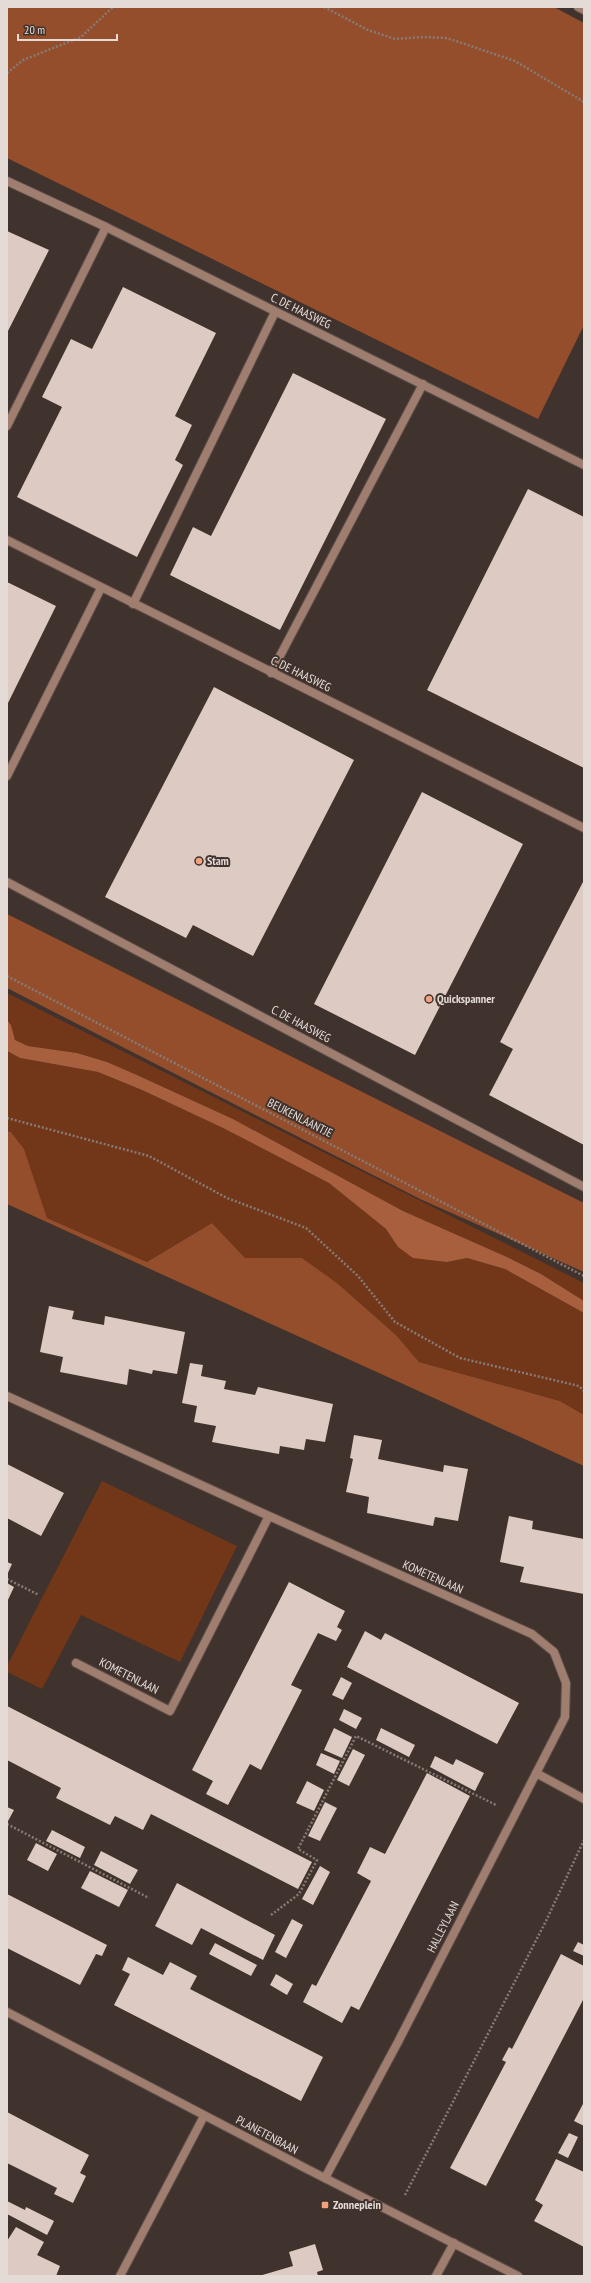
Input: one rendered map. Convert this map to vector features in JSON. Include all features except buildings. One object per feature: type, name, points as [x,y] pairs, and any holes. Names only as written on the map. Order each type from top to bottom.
[{"type":"street","points":[[578,7],[584,10]]},
{"type":"street","name":"C. DE HAASWEG","points":[[7,181],[106,227],[584,465]]},
{"type":"street","points":[[7,426],[106,227]]},
{"type":"street","points":[[134,604],[275,312]]},
{"type":"street","points":[[271,673],[423,384]]},
{"type":"street","name":"C. DE HAASWEG","points":[[7,540],[584,828]]},
{"type":"street","points":[[7,776],[101,588]]},
{"type":"street","name":"C. DE HAASWEG","points":[[7,882],[584,1187]]},
{"type":"street","name":"KOMETENLAAN","points":[[7,1396],[532,1634],[554,1652],[566,1683]]},
{"type":"street","name":"KOMETENLAAN","points":[[76,1663],[170,1711],[269,1516]]},
{"type":"street","name":"HALLEYLAAN","points":[[325,2178],[565,1717],[566,1683]]},
{"type":"street","points":[[536,1773],[584,1799]]},
{"type":"street","name":"PLANETENBAAN","points":[[7,2012],[204,2116],[518,2276]]},
{"type":"street","points":[[120,2276],[204,2116]]},
{"type":"street","points":[[436,2276],[454,2243]]},
{"type":"path","points":[[7,72],[23,60],[81,37],[113,7]]},
{"type":"path","points":[[324,7],[368,30],[395,40],[423,37],[447,38],[515,62],[584,102]]},
{"type":"path","name":"BEUKENLAANTJE","points":[[7,976],[584,1276]]},
{"type":"path","points":[[7,1118],[149,1156],[227,1198],[306,1228],[358,1276],[395,1322],[460,1358],[579,1386],[584,1391]]},
{"type":"path","points":[[7,1579],[39,1595]]},
{"type":"path","points":[[271,1915],[299,1894],[317,1860],[298,1849],[356,1736],[514,1814]]},
{"type":"path","points":[[7,1824],[150,1898]]},
{"type":"path","points":[[396,2214],[546,1921],[584,1840]]},
{"type":"shaded area","points":[[7,7],[554,7],[584,23],[584,325],[538,419],[7,158]]},
{"type":"shaded area","points":[[7,914],[584,1203],[584,1272],[420,1199],[7,988]]},
{"type":"shaded area","points":[[7,993],[584,1283],[584,1301],[541,1274],[507,1257],[403,1211],[233,1119],[107,1062],[77,1053],[28,1046],[15,1040],[11,1025],[7,1020]]},
{"type":"shaded area","points":[[7,1020],[11,1025],[15,1040],[28,1046],[77,1053],[107,1062],[137,1075],[233,1119],[403,1211],[507,1257],[541,1274],[584,1301],[584,1313],[505,1269],[467,1258],[447,1262],[413,1258],[398,1247],[386,1229],[329,1183],[223,1128],[142,1090],[98,1072],[20,1058],[7,1051]]},
{"type":"shaded area","points":[[7,1051],[20,1058],[98,1072],[142,1090],[223,1128],[329,1183],[386,1229],[398,1247],[447,1262],[467,1258],[505,1269],[584,1313],[584,1415],[560,1401],[419,1362],[396,1335],[337,1283],[302,1258],[245,1258],[212,1223],[147,1262],[47,1218],[24,1149],[11,1132],[7,1131]]},
{"type":"shaded area","points":[[7,1131],[11,1132],[24,1149],[47,1218],[147,1262],[212,1223],[245,1258],[302,1258],[337,1283],[396,1335],[419,1362],[560,1401],[584,1415],[584,1466],[7,1204]]},
{"type":"shaded area","points":[[102,1481],[237,1546],[180,1662],[81,1615],[42,1689],[7,1672],[7,1666]]},
{"type":"place","name":"Stam","points":[[199,861]]},
{"type":"place","name":"Quickspanner","points":[[429,999]]},
{"type":"place","name":"Zonneplein","points":[[325,2205]]}]
